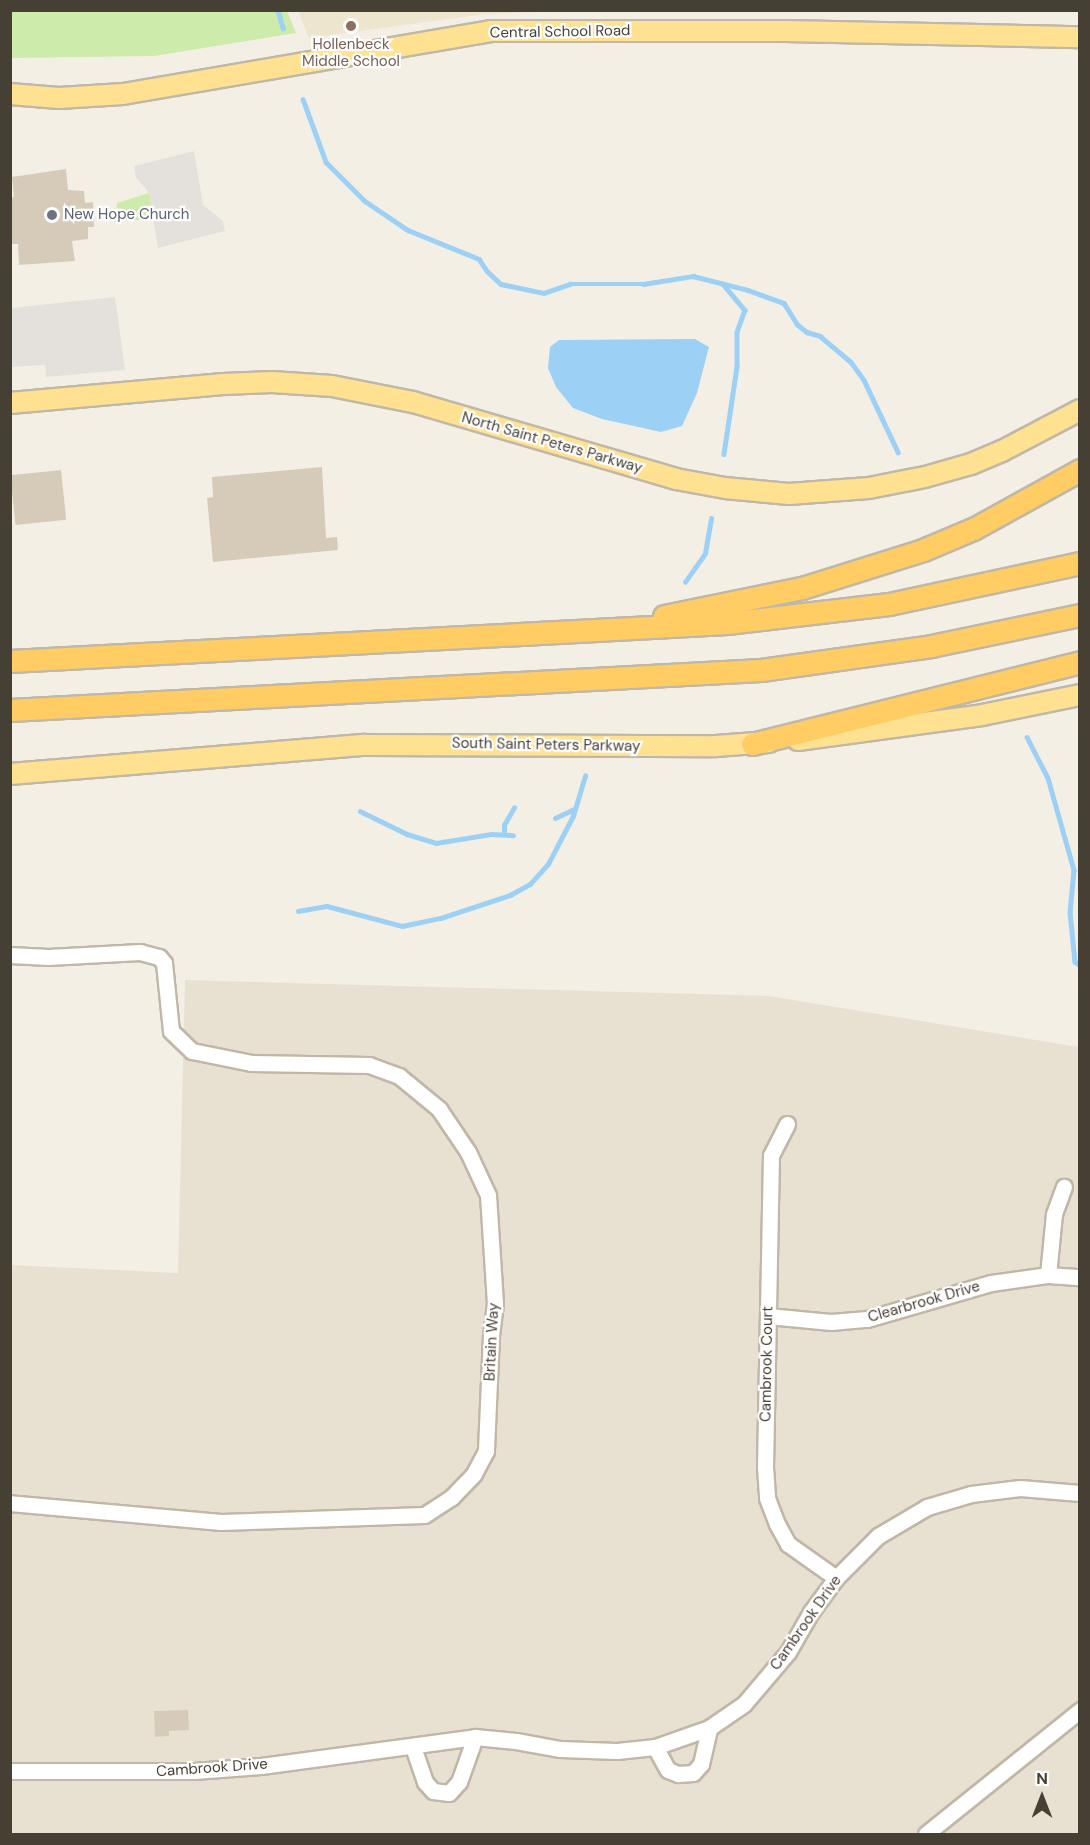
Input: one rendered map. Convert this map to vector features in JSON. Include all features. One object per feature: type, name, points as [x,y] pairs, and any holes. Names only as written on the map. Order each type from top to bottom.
[{"type":"highway","points":[[574,633],[754,599],[870,568],[975,528],[1080,470]]},
{"type":"highway","points":[[10,660],[716,624],[811,615],[949,593],[1080,563]]},
{"type":"highway","points":[[10,710],[762,670],[931,646],[1080,615]]},
{"type":"highway","points":[[752,744],[1080,662]]},
{"type":"main road","name":"Central School Road","points":[[10,94],[59,98],[123,94],[492,32],[785,31],[1080,37]]},
{"type":"main road","name":"North Saint Peters Parkway","points":[[10,403],[223,384],[272,382],[332,386],[413,402],[676,479],[725,488],[789,494],[869,488],[934,474],[1002,451],[1080,410]]},
{"type":"main road","name":"South Saint Peters Parkway","points":[[10,774],[365,745],[633,747],[752,744],[874,732],[982,715],[1080,695]]},
{"type":"street","name":"Britain Way","points":[[10,955],[48,957],[140,952],[159,957],[164,963],[171,1031],[192,1051],[251,1063],[369,1065],[399,1076],[439,1109],[468,1152],[488,1195],[495,1303],[490,1335],[486,1451],[474,1474],[452,1497],[424,1515],[222,1522],[10,1503]]},
{"type":"street","name":"Cambrook Court","points":[[787,1124],[771,1155],[765,1467],[767,1498],[788,1544],[836,1578]]},
{"type":"street","points":[[1048,1275],[1054,1214],[1064,1187]]},
{"type":"street","name":"Clearbrook Drive","points":[[768,1316],[831,1322],[867,1319],[910,1309],[991,1282],[1048,1275],[1080,1277]]},
{"type":"street","name":"Cambrook Drive","points":[[10,1771],[194,1771],[413,1747],[475,1737],[560,1749],[617,1751],[655,1747],[709,1728],[744,1704],[788,1652],[811,1612],[836,1578],[878,1536],[927,1507],[971,1494],[1020,1488],[1080,1493]]},
{"type":"street","points":[[926,1834],[1080,1710]]},
{"type":"street","points":[[655,1747],[668,1770],[678,1774],[693,1773],[701,1764],[709,1728]]},
{"type":"street","points":[[413,1747],[425,1782],[433,1791],[449,1793],[459,1782],[475,1737]]},
{"type":"shaded area","name":"Hollenbeck Middle School","points":[[298,11],[560,11],[485,14],[309,38]]},
{"type":"shaded area","points":[[194,151],[203,205],[223,221],[225,231],[158,248],[149,193],[136,177],[134,166]]},
{"type":"shaded area","points":[[115,297],[125,370],[46,377],[45,365],[11,367],[11,308]]},
{"type":"shaded area","points":[[185,980],[769,996],[1079,1047],[1079,1834],[11,1834],[11,1265],[178,1273]]},
{"type":"green space","points":[[10,11],[287,11],[296,33],[154,56],[11,58]]},
{"type":"green space","points":[[149,193],[155,218],[152,220],[122,220],[116,215],[117,203]]},
{"type":"water","points":[[695,339],[709,347],[697,393],[682,426],[661,432],[602,419],[573,408],[556,387],[548,368],[550,347],[559,340]]},
{"type":"building","name":"New Hope Church","points":[[66,169],[68,190],[84,191],[85,203],[93,202],[94,227],[88,227],[88,239],[72,241],[75,261],[19,265],[18,244],[12,244],[10,229],[10,198],[14,197],[12,177]]},
{"type":"building","points":[[322,467],[326,538],[337,537],[338,550],[213,562],[207,498],[213,497],[212,477]]},
{"type":"building","points":[[61,470],[66,520],[16,525],[10,475]]},
{"type":"building","points":[[188,1710],[189,1730],[169,1731],[169,1736],[155,1737],[154,1711]]},
{"type":"waterway","points":[[278,10],[283,28]]},
{"type":"waterway","points":[[303,99],[326,162],[365,201],[408,230],[479,259],[487,271],[501,284],[544,293],[570,284],[643,284],[693,276],[748,290],[784,303],[797,324],[807,332],[820,336],[851,362],[864,380],[898,452]]},
{"type":"waterway","points":[[723,284],[745,310],[737,332],[737,367],[724,454]]},
{"type":"waterway","points":[[685,582],[705,553],[711,519]]},
{"type":"waterway","points":[[1027,737],[1048,778],[1074,870],[1070,912],[1075,962],[1080,965]]},
{"type":"waterway","points":[[298,911],[327,906],[402,926],[441,918],[510,895],[530,884],[548,864],[573,816],[585,776]]},
{"type":"waterway","points":[[504,833],[504,825],[514,808]]},
{"type":"waterway","points":[[555,818],[574,809]]},
{"type":"waterway","points":[[360,811],[407,834],[436,843],[491,834],[513,835]]},
{"type":"place","name":"Hollenbeck Middle School","points":[[351,26]]},
{"type":"place","name":"New Hope Church","points":[[52,215]]}]
